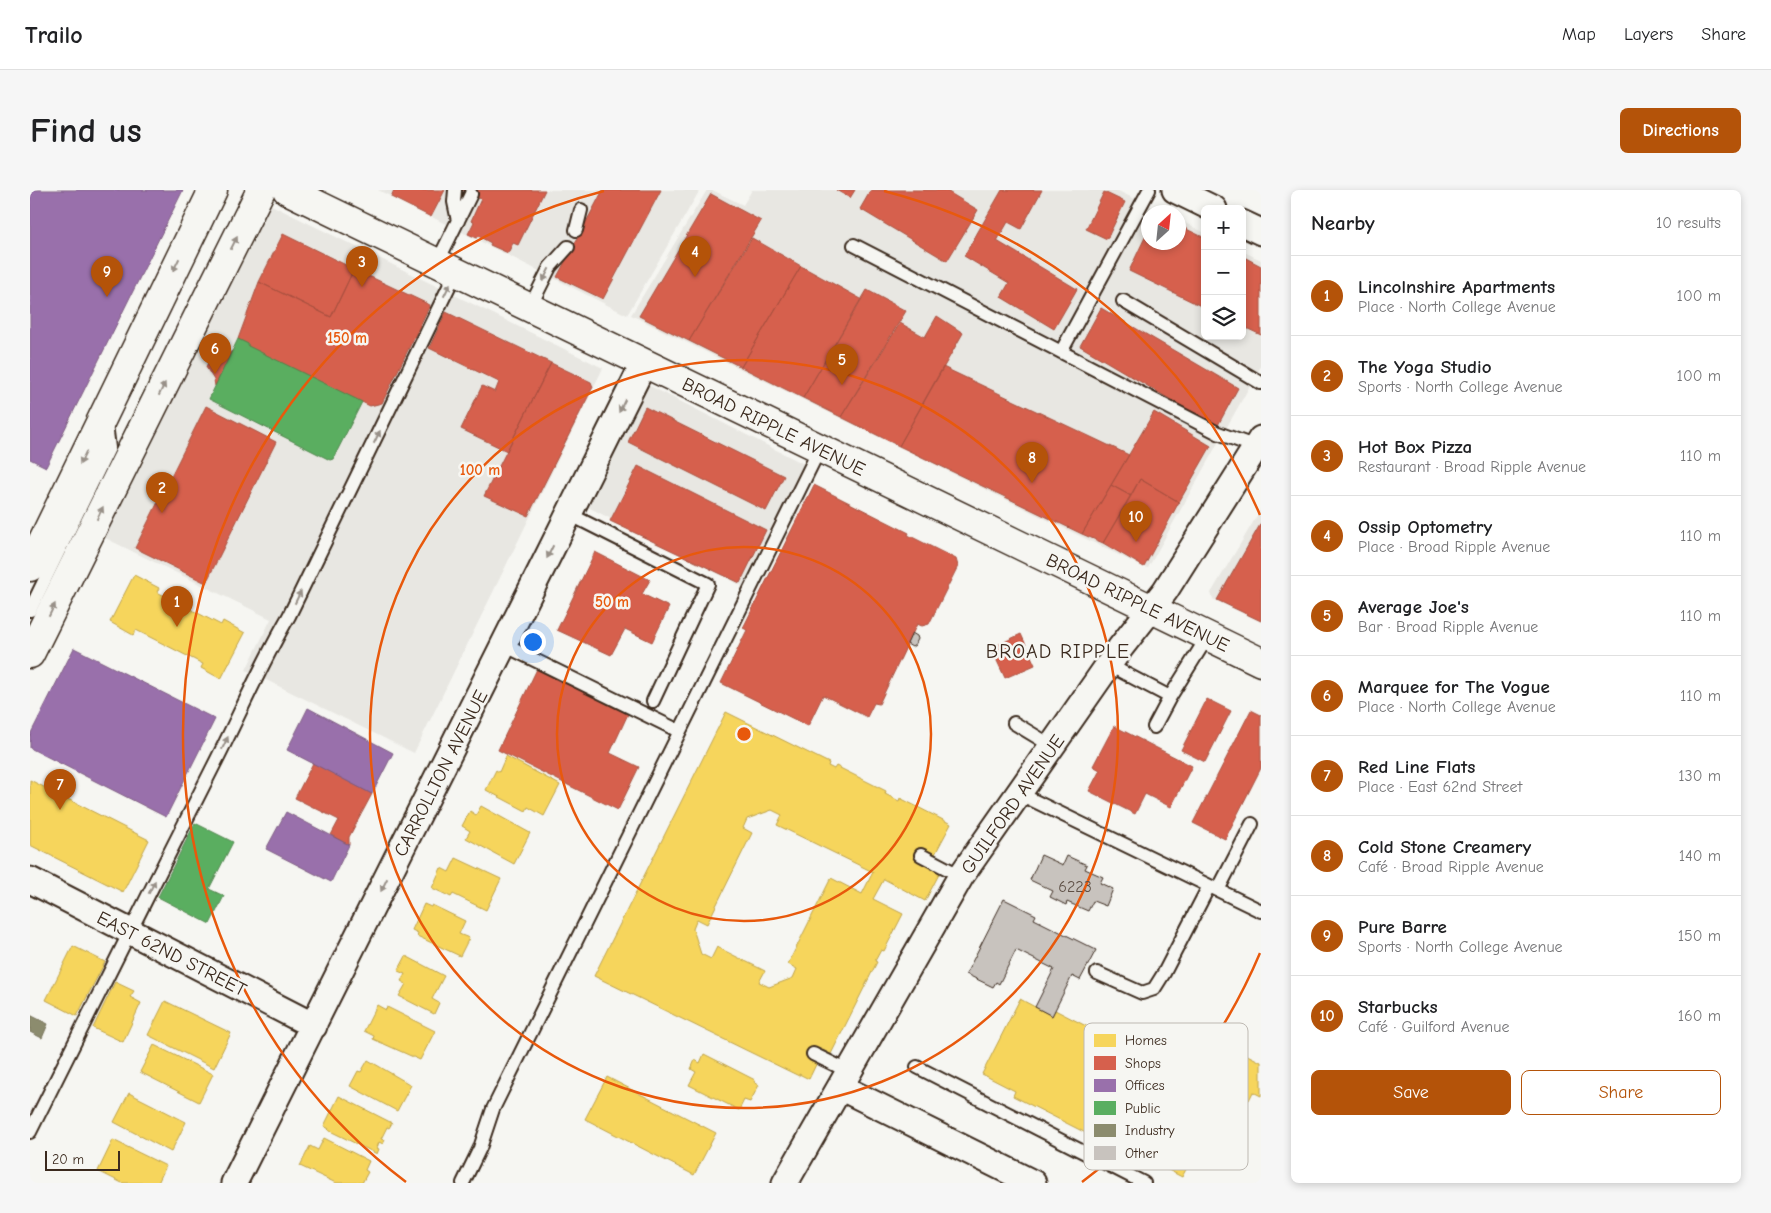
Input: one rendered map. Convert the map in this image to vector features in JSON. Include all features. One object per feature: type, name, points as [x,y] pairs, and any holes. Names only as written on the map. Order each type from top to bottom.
[{"type":"street","points":[[30,567],[213,190]]},
{"type":"street","points":[[30,654],[261,190]]},
{"type":"street","name":"BROAD RIPPLE AVENUE","points":[[287,190],[1261,662]]},
{"type":"street","points":[[1175,190],[1206,205]]},
{"type":"street","points":[[1246,225],[1261,232]]},
{"type":"street","name":"CARROLLTON AVENUE","points":[[234,1183],[644,363]]},
{"type":"street","name":"GUILFORD AVENUE","points":[[785,1183],[961,876],[1018,792],[1109,665],[1165,591],[1259,445]]},
{"type":"street","name":"EAST 62ND STREET","points":[[30,880],[314,1026]]},
{"type":"street","points":[[844,1079],[1033,1183]]},
{"type":"lane","points":[[455,190],[454,202],[458,221]]},
{"type":"lane","points":[[1061,352],[1149,190]]},
{"type":"lane","points":[[30,1132],[271,647],[289,616],[447,267],[458,221],[471,194]]},
{"type":"lane","points":[[576,230],[581,210]]},
{"type":"lane","points":[[854,245],[1218,433],[1259,445]]},
{"type":"lane","points":[[530,307],[550,267],[568,247]]},
{"type":"lane","points":[[1123,301],[1261,383]]},
{"type":"lane","points":[[30,610],[109,448],[104,414]]},
{"type":"lane","points":[[109,448],[140,432]]},
{"type":"lane","points":[[463,1183],[480,1148],[493,1109],[678,731],[820,448]]},
{"type":"lane","points":[[569,514],[708,584],[653,701]]},
{"type":"lane","points":[[1154,727],[1170,697],[1208,636]]},
{"type":"lane","points":[[504,645],[678,731]]},
{"type":"lane","points":[[1109,665],[1170,697]]},
{"type":"lane","points":[[1014,723],[1052,746]]},
{"type":"lane","points":[[1018,792],[1261,911]]},
{"type":"lane","points":[[1096,973],[1142,993],[1154,989],[1252,824]]},
{"type":"lane","points":[[921,855],[961,876]]},
{"type":"lane","points":[[813,1054],[844,1079]]},
{"type":"lane","points":[[917,1067],[1084,1152]]},
{"type":"lane","points":[[1119,1170],[1144,1183]]},
{"type":"shaded area","points":[[378,190],[700,190],[627,315]]},
{"type":"shaded area","points":[[707,190],[712,190],[743,205],[752,190],[1116,190],[1148,205],[1141,205],[1141,250],[1186,250],[1186,224],[1201,231],[1201,340],[1246,340],[1246,253],[1261,260],[1261,366],[1148,568],[631,315]]},
{"type":"shaded area","points":[[265,202],[603,368],[414,753],[246,670],[271,619],[101,536]]},
{"type":"shaded area","points":[[642,382],[804,464],[742,586],[580,503]]},
{"type":"shaded area","points":[[1261,509],[1261,622],[1213,599],[1211,593]]},
{"type":"building: Homes","points":[[134,575],[159,588],[157,592],[221,625],[223,621],[245,633],[221,679],[201,668],[203,664],[136,630],[133,635],[110,622]]},
{"type":"building: Homes","points":[[726,712],[829,763],[828,766],[834,769],[836,766],[886,791],[885,794],[899,801],[900,798],[951,824],[935,854],[946,861],[925,901],[884,879],[873,899],[903,914],[884,951],[881,950],[875,961],[877,962],[831,1054],[823,1050],[809,1079],[799,1074],[799,1076],[594,976]],"holes":[[[772,810],[782,815],[777,825],[873,872],[862,894],[831,878],[788,964],[797,969],[793,978],[769,987],[759,982],[765,971],[717,947],[711,959],[701,954],[693,929],[697,919],[707,924],[752,833],[743,828],[747,819]]]},
{"type":"building: Homes","points":[[506,756],[560,785],[544,816],[528,807],[526,811],[486,790],[496,770],[499,772]]},
{"type":"building: Homes","points":[[30,780],[149,840],[123,892],[30,845]]},
{"type":"building: Homes","points":[[481,806],[530,833],[514,864],[466,838],[470,831],[462,826],[470,811],[476,815]]},
{"type":"building: Homes","points":[[456,858],[501,879],[486,910],[453,894],[451,897],[432,888],[441,868],[449,872]]},
{"type":"building: Homes","points":[[424,904],[431,907],[432,905],[465,921],[459,934],[469,938],[460,956],[417,936],[418,933],[412,930]]},
{"type":"building: Homes","points":[[73,946],[105,962],[77,1016],[46,1000]]},
{"type":"building: Homes","points":[[406,956],[444,976],[432,999],[439,1003],[434,1014],[399,996],[406,984],[401,981],[405,974],[398,971]]},
{"type":"building: Homes","points":[[115,982],[134,991],[130,997],[141,1003],[123,1042],[93,1028]]},
{"type":"building: Homes","points":[[1020,999],[1052,1016],[1055,1010],[1084,1025],[1084,1132],[1013,1096],[1015,1091],[982,1074]]},
{"type":"building: Homes","points":[[165,1001],[231,1033],[214,1068],[148,1035]]},
{"type":"building: Homes","points":[[377,1005],[386,1010],[387,1007],[435,1031],[420,1060],[373,1039],[374,1036],[364,1031]]},
{"type":"building: Homes","points":[[154,1045],[213,1074],[199,1102],[140,1072]]},
{"type":"building: Homes","points":[[704,1054],[755,1080],[754,1082],[759,1085],[750,1102],[744,1100],[739,1110],[689,1085],[696,1072],[691,1069],[695,1060],[700,1063]]},
{"type":"building: Homes","points":[[1248,1055],[1261,1062],[1261,1096],[1253,1092],[1249,1100]]},
{"type":"building: Homes","points":[[368,1060],[411,1085],[397,1111],[350,1086],[358,1071],[361,1072]]},
{"type":"building: Homes","points":[[607,1077],[716,1133],[694,1175],[585,1119]]},
{"type":"building: Homes","points":[[129,1093],[186,1122],[171,1152],[114,1122]]},
{"type":"building: Homes","points":[[339,1096],[392,1123],[389,1128],[387,1127],[381,1139],[385,1140],[383,1144],[379,1142],[377,1154],[328,1130],[324,1126]]},
{"type":"building: Homes","points":[[324,1138],[369,1161],[365,1170],[368,1172],[362,1183],[336,1183],[300,1166],[310,1146],[318,1150]]},
{"type":"building: Homes","points":[[113,1140],[166,1166],[158,1183],[122,1183],[98,1171]]},
{"type":"building: Homes","points":[[1168,1170],[1186,1170],[1182,1177]]},
{"type":"building: Shops","points":[[394,190],[445,190],[431,217],[391,197]]},
{"type":"building: Shops","points":[[463,190],[545,190],[518,245],[513,243],[508,253],[490,245],[491,243],[478,236],[477,238],[468,234],[474,222],[471,221],[481,199]]},
{"type":"building: Shops","points":[[603,190],[661,190],[603,299],[557,277]]},
{"type":"building: Shops","points":[[836,190],[855,190],[850,198]]},
{"type":"building: Shops","points":[[871,190],[945,190],[978,210],[947,261],[860,209]]},
{"type":"building: Shops","points":[[1002,190],[1042,190],[1021,229],[1008,222],[997,241],[1077,289],[1054,329],[1001,297],[1009,283],[964,256]]},
{"type":"building: Shops","points":[[1104,192],[1125,202],[1107,239],[1086,229]]},
{"type":"building: Shops","points":[[711,194],[761,221],[689,341],[639,316]]},
{"type":"building: Shops","points":[[1186,229],[1201,236],[1201,306],[1129,271],[1141,246],[1141,250],[1186,250]]},
{"type":"building: Shops","points":[[283,234],[354,269],[331,317],[259,282]]},
{"type":"building: Shops","points":[[752,238],[801,266],[741,367],[689,341]]},
{"type":"building: Shops","points":[[1246,258],[1261,266],[1261,335],[1246,328]]},
{"type":"building: Shops","points":[[801,266],[861,299],[803,398],[741,367]]},
{"type":"building: Shops","points":[[354,269],[430,305],[382,403],[370,406],[248,346],[248,344],[238,339],[259,282],[331,317]]},
{"type":"building: Shops","points":[[867,290],[906,311],[841,417],[803,398]]},
{"type":"building: Shops","points":[[1101,308],[1238,388],[1217,427],[1080,346]]},
{"type":"building: Shops","points":[[446,312],[551,363],[507,451],[461,429],[482,386],[495,392],[499,382],[429,348]]},
{"type":"building: Shops","points":[[937,316],[963,333],[899,446],[841,417],[900,323],[925,337]]},
{"type":"building: Shops","points":[[232,351],[215,386],[214,380],[206,367],[210,358],[225,356]]},
{"type":"building: Shops","points":[[551,363],[591,382],[593,387],[528,516],[484,496]]},
{"type":"building: Shops","points":[[943,367],[1129,455],[1082,534],[899,446]]},
{"type":"building: Shops","points":[[206,406],[276,442],[206,583],[135,548]]},
{"type":"building: Shops","points":[[645,407],[784,476],[766,511],[628,442]]},
{"type":"building: Shops","points":[[1154,412],[1211,446],[1179,502],[1140,479],[1131,496],[1111,485]]},
{"type":"building: Shops","points":[[638,466],[766,530],[740,583],[610,521]]},
{"type":"building: Shops","points":[[1140,479],[1179,502],[1144,567],[1103,543]]},
{"type":"building: Shops","points":[[814,485],[956,559],[958,566],[929,624],[922,626],[917,624],[879,704],[874,703],[867,717],[823,695],[808,726],[721,683],[747,630],[743,628]]},
{"type":"building: Shops","points":[[1111,485],[1131,496],[1103,543],[1082,534]]},
{"type":"building: Shops","points":[[1261,523],[1261,621],[1217,600]]},
{"type":"building: Shops","points":[[595,552],[650,580],[642,594],[669,607],[652,642],[625,629],[611,655],[557,630]]},
{"type":"building: Shops","points":[[1021,634],[1035,665],[1005,678],[991,648]]},
{"type":"building: Shops","points":[[537,669],[628,714],[610,753],[639,767],[618,810],[498,750]]},
{"type":"building: Shops","points":[[1207,699],[1231,711],[1205,762],[1181,750]]},
{"type":"building: Shops","points":[[1251,710],[1261,715],[1261,768],[1225,839],[1193,823]]},
{"type":"building: Shops","points":[[1114,726],[1192,766],[1171,807],[1145,794],[1135,814],[1089,791],[1100,770],[1093,766]]},
{"type":"building: Shops","points":[[313,763],[372,794],[349,837],[349,845],[331,835],[339,820],[295,798]]},
{"type":"building: Offices","points":[[30,190],[183,190],[46,467],[30,459]]},
{"type":"building: Offices","points":[[74,648],[215,719],[166,817],[30,748],[30,735]]},
{"type":"building: Offices","points":[[308,708],[393,753],[372,794],[287,750]]},
{"type":"building: Offices","points":[[286,812],[349,845],[331,882],[266,849]]},
{"type":"building: Public","points":[[238,339],[248,344],[248,346],[362,402],[333,459],[330,460],[209,399]]},
{"type":"building: Public","points":[[195,823],[233,842],[209,889],[224,896],[210,924],[158,897]]},
{"type":"building: Industry","points":[[30,1015],[48,1024],[42,1038],[30,1032]]},
{"type":"building: Other","points":[[912,633],[918,639],[912,647],[907,644]]},
{"type":"building: Other","points":[[1041,855],[1063,865],[1067,856],[1087,865],[1085,869],[1103,877],[1100,883],[1113,889],[1106,906],[1093,901],[1088,911],[1067,902],[1066,905],[1050,897],[1053,891],[1030,880]]},
{"type":"building: Other","points":[[1004,899],[1036,915],[1034,919],[1096,950],[1080,980],[1072,976],[1052,1016],[1035,1007],[1054,969],[1016,950],[999,984],[996,982],[993,987],[966,974]]},
{"type":"place","name":"Ossip Optometry","points":[[695,277]]},
{"type":"place","name":"Hot Box Pizza","points":[[362,287]]},
{"type":"place","name":"Pure Barre","points":[[107,297]]},
{"type":"place","name":"Marquee for The Vogue","points":[[215,374]]},
{"type":"place","name":"Average Joe's","points":[[842,385]]},
{"type":"place","name":"Cold Stone Creamery","points":[[1032,483]]},
{"type":"place","name":"The Yoga Studio","points":[[162,513]]},
{"type":"place","name":"Starbucks","points":[[1136,542]]},
{"type":"place","name":"Lincolnshire Apartments","points":[[177,627]]},
{"type":"place","name":"Red Line Flats","points":[[60,810]]},
{"type":"district","name":"BROAD RIPPLE","points":[[1058,651]]}]
